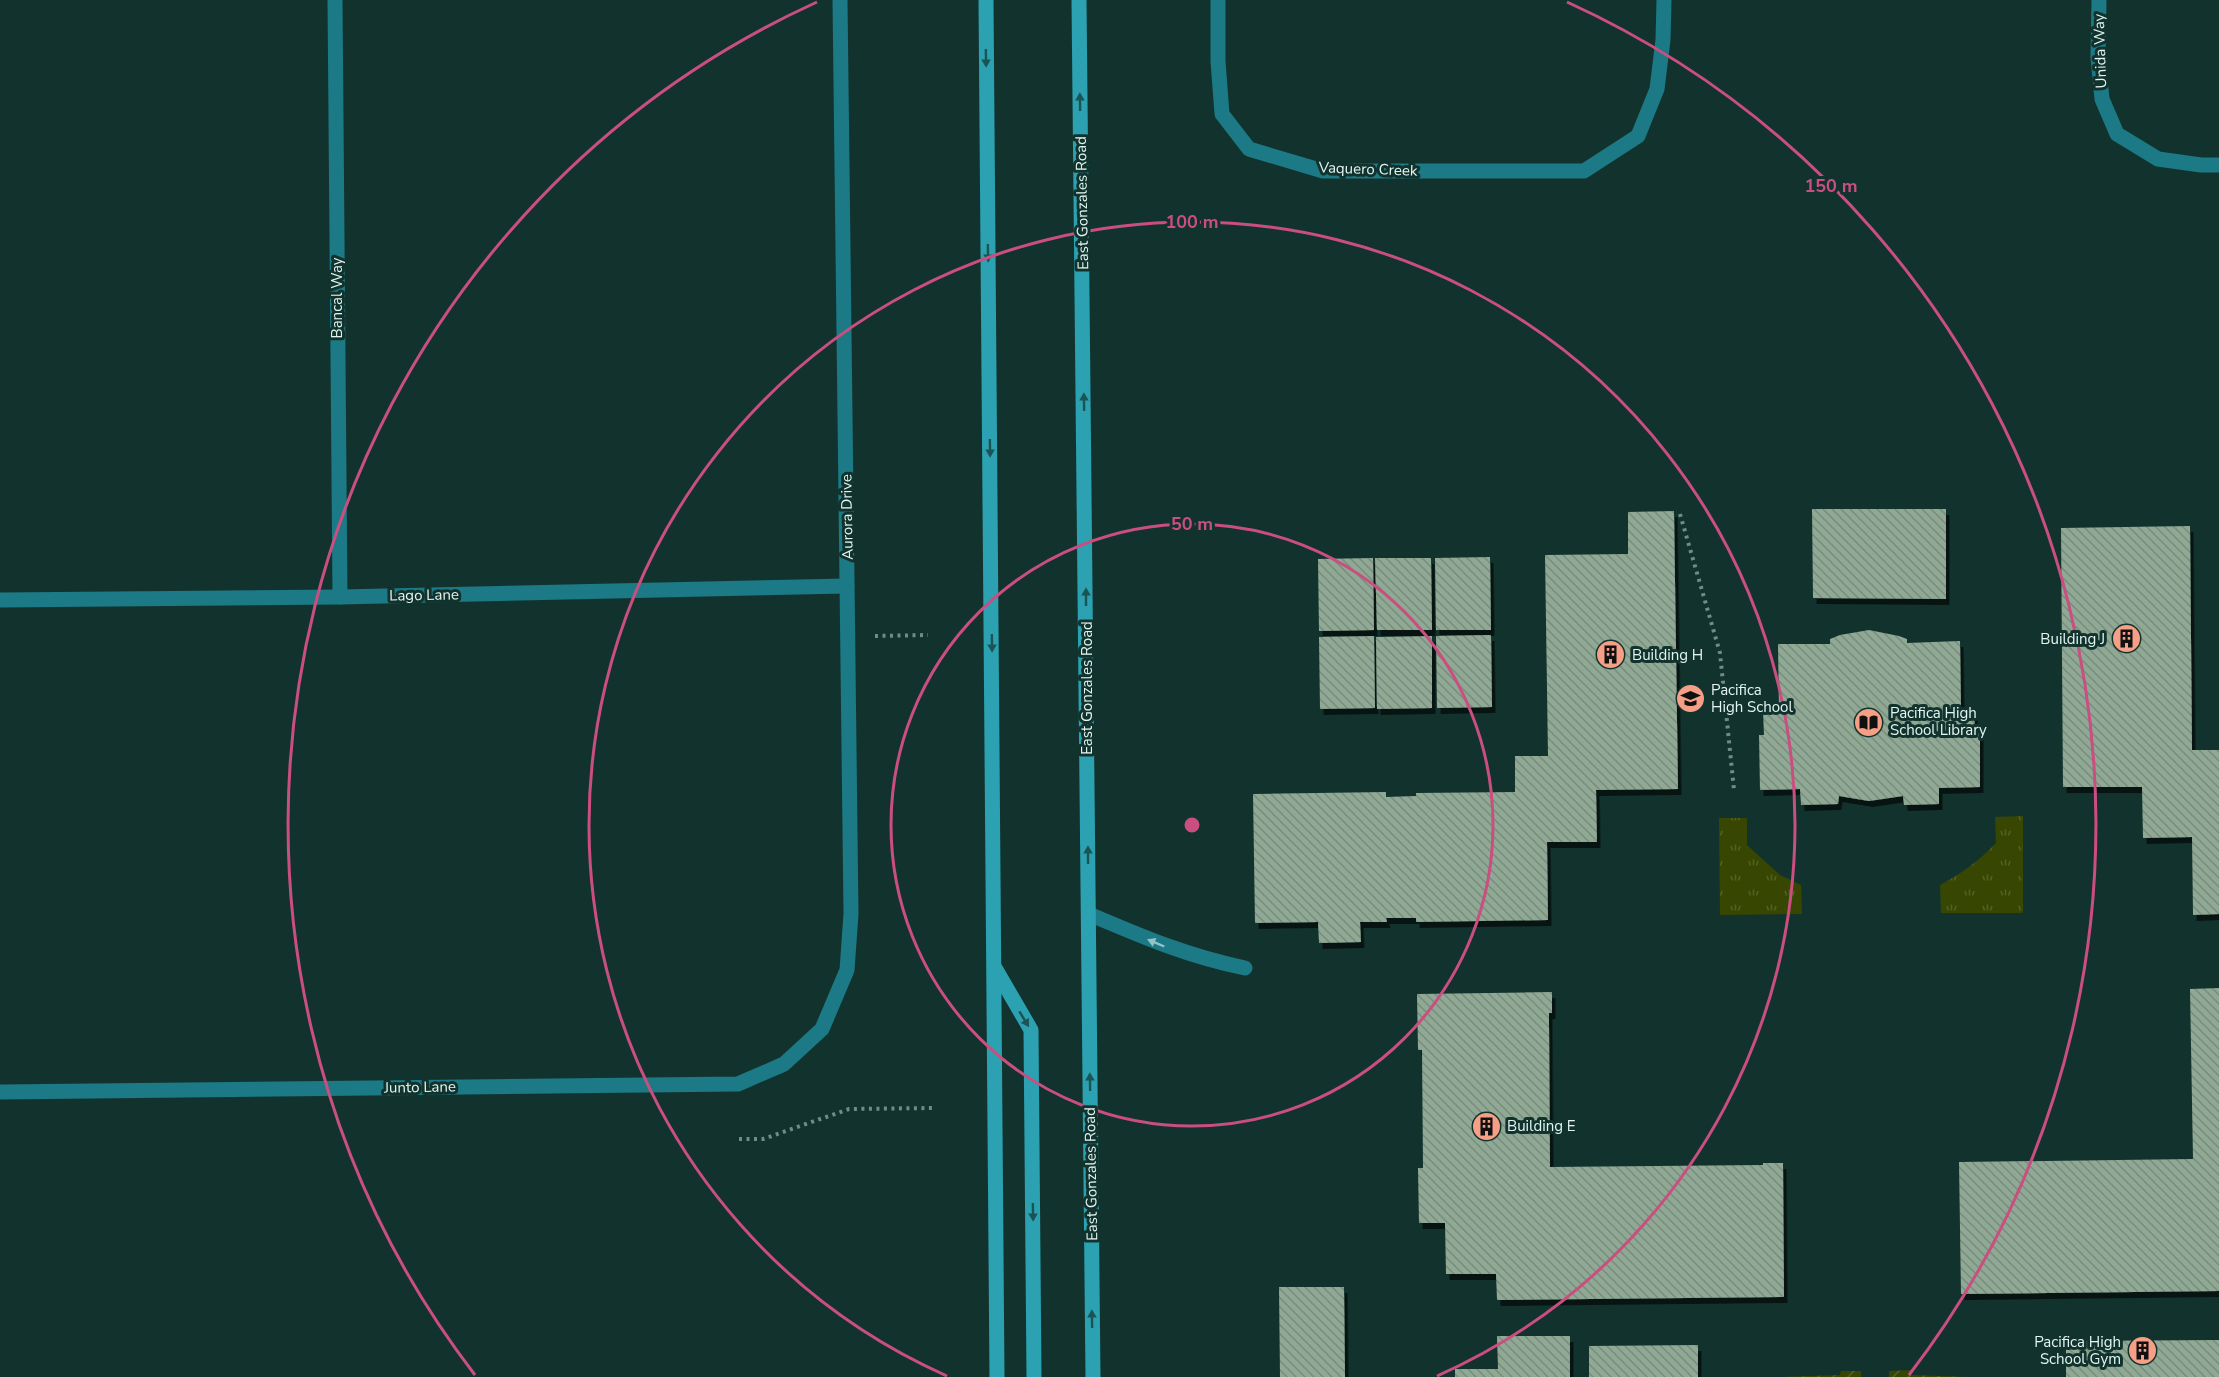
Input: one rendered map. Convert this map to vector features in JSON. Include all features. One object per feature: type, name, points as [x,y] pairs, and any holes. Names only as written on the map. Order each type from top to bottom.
[{"type":"main road","points":[[986,0],[997,1377]]},
{"type":"main road","name":"East Gonzales Road","points":[[1079,0],[1093,1377]]},
{"type":"main road","points":[[995,968],[1031,1030],[1034,1377]]},
{"type":"street","name":"Bancal Way","points":[[335,0],[340,597]]},
{"type":"street","name":"Aurora Drive","points":[[822,1029],[847,970],[850,914],[840,0]]},
{"type":"street","name":"Vaquero Creek","points":[[1218,0],[1218,61],[1222,114],[1249,149],[1323,171],[1584,171],[1638,136],[1657,89],[1664,40],[1664,0]]},
{"type":"street","name":"Unida Way","points":[[2099,0],[2098,57],[2102,99],[2117,134],[2158,159],[2219,165]]},
{"type":"street","name":"Lago Lane","points":[[0,600],[340,597],[848,586]]},
{"type":"street","points":[[1089,914],[1164,946],[1212,961],[1245,968]]},
{"type":"street","name":"Junto Lane","points":[[0,1092],[738,1084],[784,1064],[822,1029]]},
{"type":"path","points":[[1680,514],[1720,653],[1734,790]]},
{"type":"path","points":[[848,636],[928,635]]},
{"type":"path","points":[[739,1139],[763,1139],[849,1109],[932,1108]]},
{"type":"green space","points":[[2023,816],[2023,913],[1941,913],[1940,885],[1970,866],[1996,843],[1995,817]]},
{"type":"green space","points":[[1719,818],[1747,818],[1747,845],[1780,875],[1801,885],[1802,914],[1720,915]]},
{"type":"green space","points":[[1911,1370],[1911,1375],[1969,1377],[1889,1377],[1889,1371]]},
{"type":"green space","points":[[1841,1371],[1861,1371],[1861,1377],[1782,1377],[1840,1375]]},
{"type":"building","points":[[1812,509],[1946,509],[1946,599],[1813,598]]},
{"type":"building","name":"Building H","points":[[1674,511],[1678,789],[1596,790],[1597,842],[1547,842],[1548,920],[1416,922],[1416,918],[1386,918],[1387,922],[1360,922],[1361,942],[1319,943],[1318,922],[1255,923],[1253,794],[1386,792],[1386,797],[1416,796],[1416,793],[1515,792],[1515,756],[1548,756],[1545,555],[1628,554],[1628,512]]},
{"type":"building","name":"Building J","points":[[2190,526],[2192,750],[2219,750],[2219,914],[2193,915],[2192,837],[2143,838],[2142,787],[2063,787],[2061,528]]},
{"type":"building","points":[[1490,557],[1491,630],[1436,630],[1435,558]]},
{"type":"building","points":[[1373,558],[1374,630],[1319,631],[1318,559]]},
{"type":"building","points":[[1375,558],[1431,558],[1432,630],[1377,630]]},
{"type":"building","name":"Pacifica High School Library","points":[[1869,630],[1899,636],[1907,639],[1907,643],[1960,641],[1961,710],[1974,710],[1975,733],[1980,733],[1980,787],[1939,788],[1939,804],[1904,805],[1903,796],[1869,801],[1839,796],[1838,804],[1801,805],[1800,789],[1760,790],[1759,735],[1764,735],[1763,711],[1779,711],[1778,644],[1830,644],[1830,639],[1840,635]]},
{"type":"building","points":[[1491,635],[1492,707],[1437,708],[1436,636]]},
{"type":"building","points":[[1374,636],[1375,708],[1320,709],[1319,637]]},
{"type":"building","points":[[1432,636],[1432,708],[1377,709],[1376,637]]},
{"type":"building","points":[[2219,988],[2219,1291],[1961,1294],[1959,1162],[2193,1159],[2190,989]]},
{"type":"building","name":"Building E","points":[[1552,992],[1552,1013],[1549,1013],[1550,1167],[1783,1163],[1784,1297],[1497,1300],[1496,1274],[1446,1274],[1445,1223],[1419,1223],[1418,1168],[1423,1168],[1422,1050],[1418,1050],[1417,994]]},
{"type":"building","points":[[1279,1287],[1344,1287],[1345,1377],[1280,1377]]},
{"type":"building","points":[[1497,1336],[1570,1336],[1570,1377],[1455,1377],[1455,1369],[1498,1369]]},
{"type":"building","name":"Pacifica High School Gym","points":[[2219,1340],[2219,1377],[2066,1377],[2066,1341]]},
{"type":"building","points":[[1698,1345],[1698,1377],[1589,1377],[1589,1346]]},
{"type":"place","name":"Building J","points":[[2126,639]]},
{"type":"place","name":"Building H","points":[[1611,655]]},
{"type":"place","name":"Pacifica High School","points":[[1690,699]]},
{"type":"place","name":"Pacifica High School Library","points":[[1869,722]]},
{"type":"place","name":"Building E","points":[[1486,1126]]},
{"type":"place","name":"Pacifica High School Gym","points":[[2142,1351]]}]
